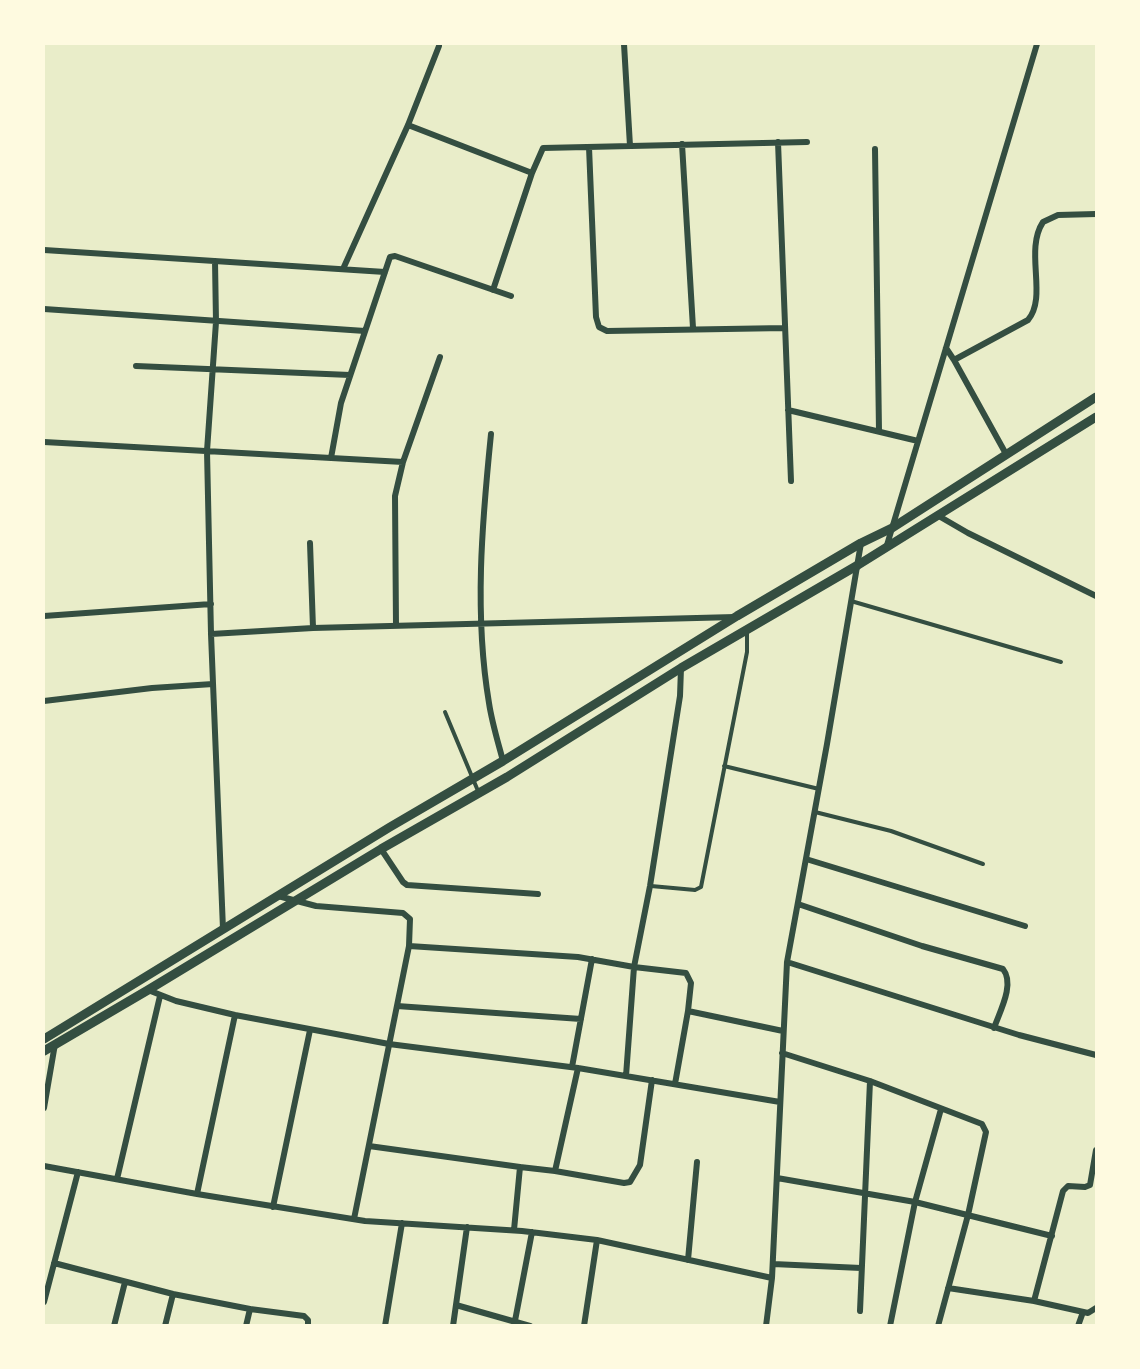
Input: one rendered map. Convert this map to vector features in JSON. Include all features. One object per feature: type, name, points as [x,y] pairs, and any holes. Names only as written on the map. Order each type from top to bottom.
[{"type":"street","points":[[624,44],[630,146]]},
{"type":"street","points":[[887,545],[1037,44]]},
{"type":"street","points":[[343,269],[408,125],[439,46]]},
{"type":"street","points":[[408,125],[532,173]]},
{"type":"street","points":[[778,142],[791,480]]},
{"type":"street","points":[[493,290],[532,173],[543,148],[807,142]]},
{"type":"street","points":[[682,144],[693,328]]},
{"type":"street","points":[[589,147],[596,317],[599,327],[607,331],[785,328]]},
{"type":"street","points":[[875,149],[879,431]]},
{"type":"street","points":[[954,360],[1028,320],[1034,313],[1036,303],[1035,239],[1043,222],[1058,215],[1096,214]]},
{"type":"street","points":[[44,250],[385,272]]},
{"type":"street","points":[[332,458],[341,403],[390,257],[394,256],[511,296]]},
{"type":"street","points":[[215,261],[216,322],[207,450],[211,634],[224,929]]},
{"type":"street","points":[[44,309],[365,332]]},
{"type":"street","points":[[946,348],[1006,454]]},
{"type":"street","points":[[396,626],[395,496],[403,462],[440,357]]},
{"type":"street","points":[[136,366],[350,375]]},
{"type":"street","points":[[44,1040],[390,826],[503,761],[737,616],[861,543],[892,528],[1096,397]]},
{"type":"street","points":[[788,410],[918,441]]},
{"type":"street","points":[[44,1051],[381,849],[479,793],[681,668],[858,565],[1096,417]]},
{"type":"street","points":[[491,434],[481,534],[482,623],[489,704],[503,761]]},
{"type":"street","points":[[44,442],[403,462]]},
{"type":"street","points":[[938,515],[968,533],[1096,596]]},
{"type":"street","points":[[309,543],[313,628]]},
{"type":"street","points":[[766,1326],[773,1264],[787,962],[861,543]]},
{"type":"street","points":[[44,616],[211,604]]},
{"type":"street","points":[[211,634],[313,628],[737,616]]},
{"type":"street","points":[[626,1076],[634,967],[650,886],[680,696],[681,668]]},
{"type":"street","points":[[44,700],[213,684]]},
{"type":"street","points":[[381,849],[407,885],[538,894]]},
{"type":"street","points":[[806,859],[1024,926]]},
{"type":"street","points":[[278,896],[315,906],[403,913],[410,919],[409,946],[354,1219]]},
{"type":"street","points":[[798,904],[922,946],[1003,969],[1008,976],[1008,985],[994,1028]]},
{"type":"street","points":[[409,946],[592,959],[686,973],[691,983],[675,1084]]},
{"type":"street","points":[[555,1171],[575,1067],[592,959]]},
{"type":"street","points":[[787,962],[994,1028],[1096,1054]]},
{"type":"street","points":[[148,990],[160,996],[235,1015],[310,1030],[389,1044],[575,1067],[780,1102]]},
{"type":"street","points":[[117,1179],[160,996]]},
{"type":"street","points":[[397,1006],[581,1019]]},
{"type":"street","points":[[688,1011],[783,1031]]},
{"type":"street","points":[[197,1194],[235,1015]]},
{"type":"street","points":[[273,1207],[310,1030]]},
{"type":"street","points":[[44,1108],[56,1044]]},
{"type":"street","points":[[782,1053],[870,1081],[985,1127],[986,1132],[968,1215],[938,1326]]},
{"type":"street","points":[[369,1146],[555,1171],[624,1183],[630,1182],[640,1165],[652,1080]]},
{"type":"street","points":[[860,1311],[870,1081]]},
{"type":"street","points":[[890,1326],[915,1203],[941,1109]]},
{"type":"street","points":[[1034,1301],[1063,1191],[1068,1186],[1085,1186],[1094,1183],[1096,1150]]},
{"type":"street","points":[[688,1260],[697,1162]]},
{"type":"street","points":[[44,1166],[273,1207],[354,1219],[514,1230],[597,1240],[772,1278]]},
{"type":"street","points":[[514,1230],[520,1167]]},
{"type":"street","points":[[44,1302],[78,1172]]},
{"type":"street","points":[[777,1178],[915,1203],[1052,1236]]},
{"type":"street","points":[[385,1326],[402,1223]]},
{"type":"street","points":[[453,1326],[467,1227]]},
{"type":"street","points":[[515,1323],[532,1232]]},
{"type":"street","points":[[584,1326],[597,1240]]},
{"type":"street","points":[[54,1263],[173,1294],[250,1309],[304,1316],[309,1326]]},
{"type":"street","points":[[773,1264],[861,1268]]},
{"type":"street","points":[[114,1326],[125,1282]]},
{"type":"street","points":[[948,1288],[1034,1301],[1090,1313],[1096,1308]]},
{"type":"street","points":[[165,1326],[173,1294]]},
{"type":"street","points":[[456,1305],[530,1326]]},
{"type":"street","points":[[246,1326],[250,1309]]},
{"type":"street","points":[[1078,1326],[1083,1312]]},
{"type":"lane","points":[[852,601],[1061,662]]},
{"type":"lane","points":[[650,886],[695,890],[700,887],[747,652],[747,629]]},
{"type":"lane","points":[[445,712],[479,793]]},
{"type":"lane","points":[[724,766],[819,789]]},
{"type":"lane","points":[[815,812],[891,831],[983,864]]}]
